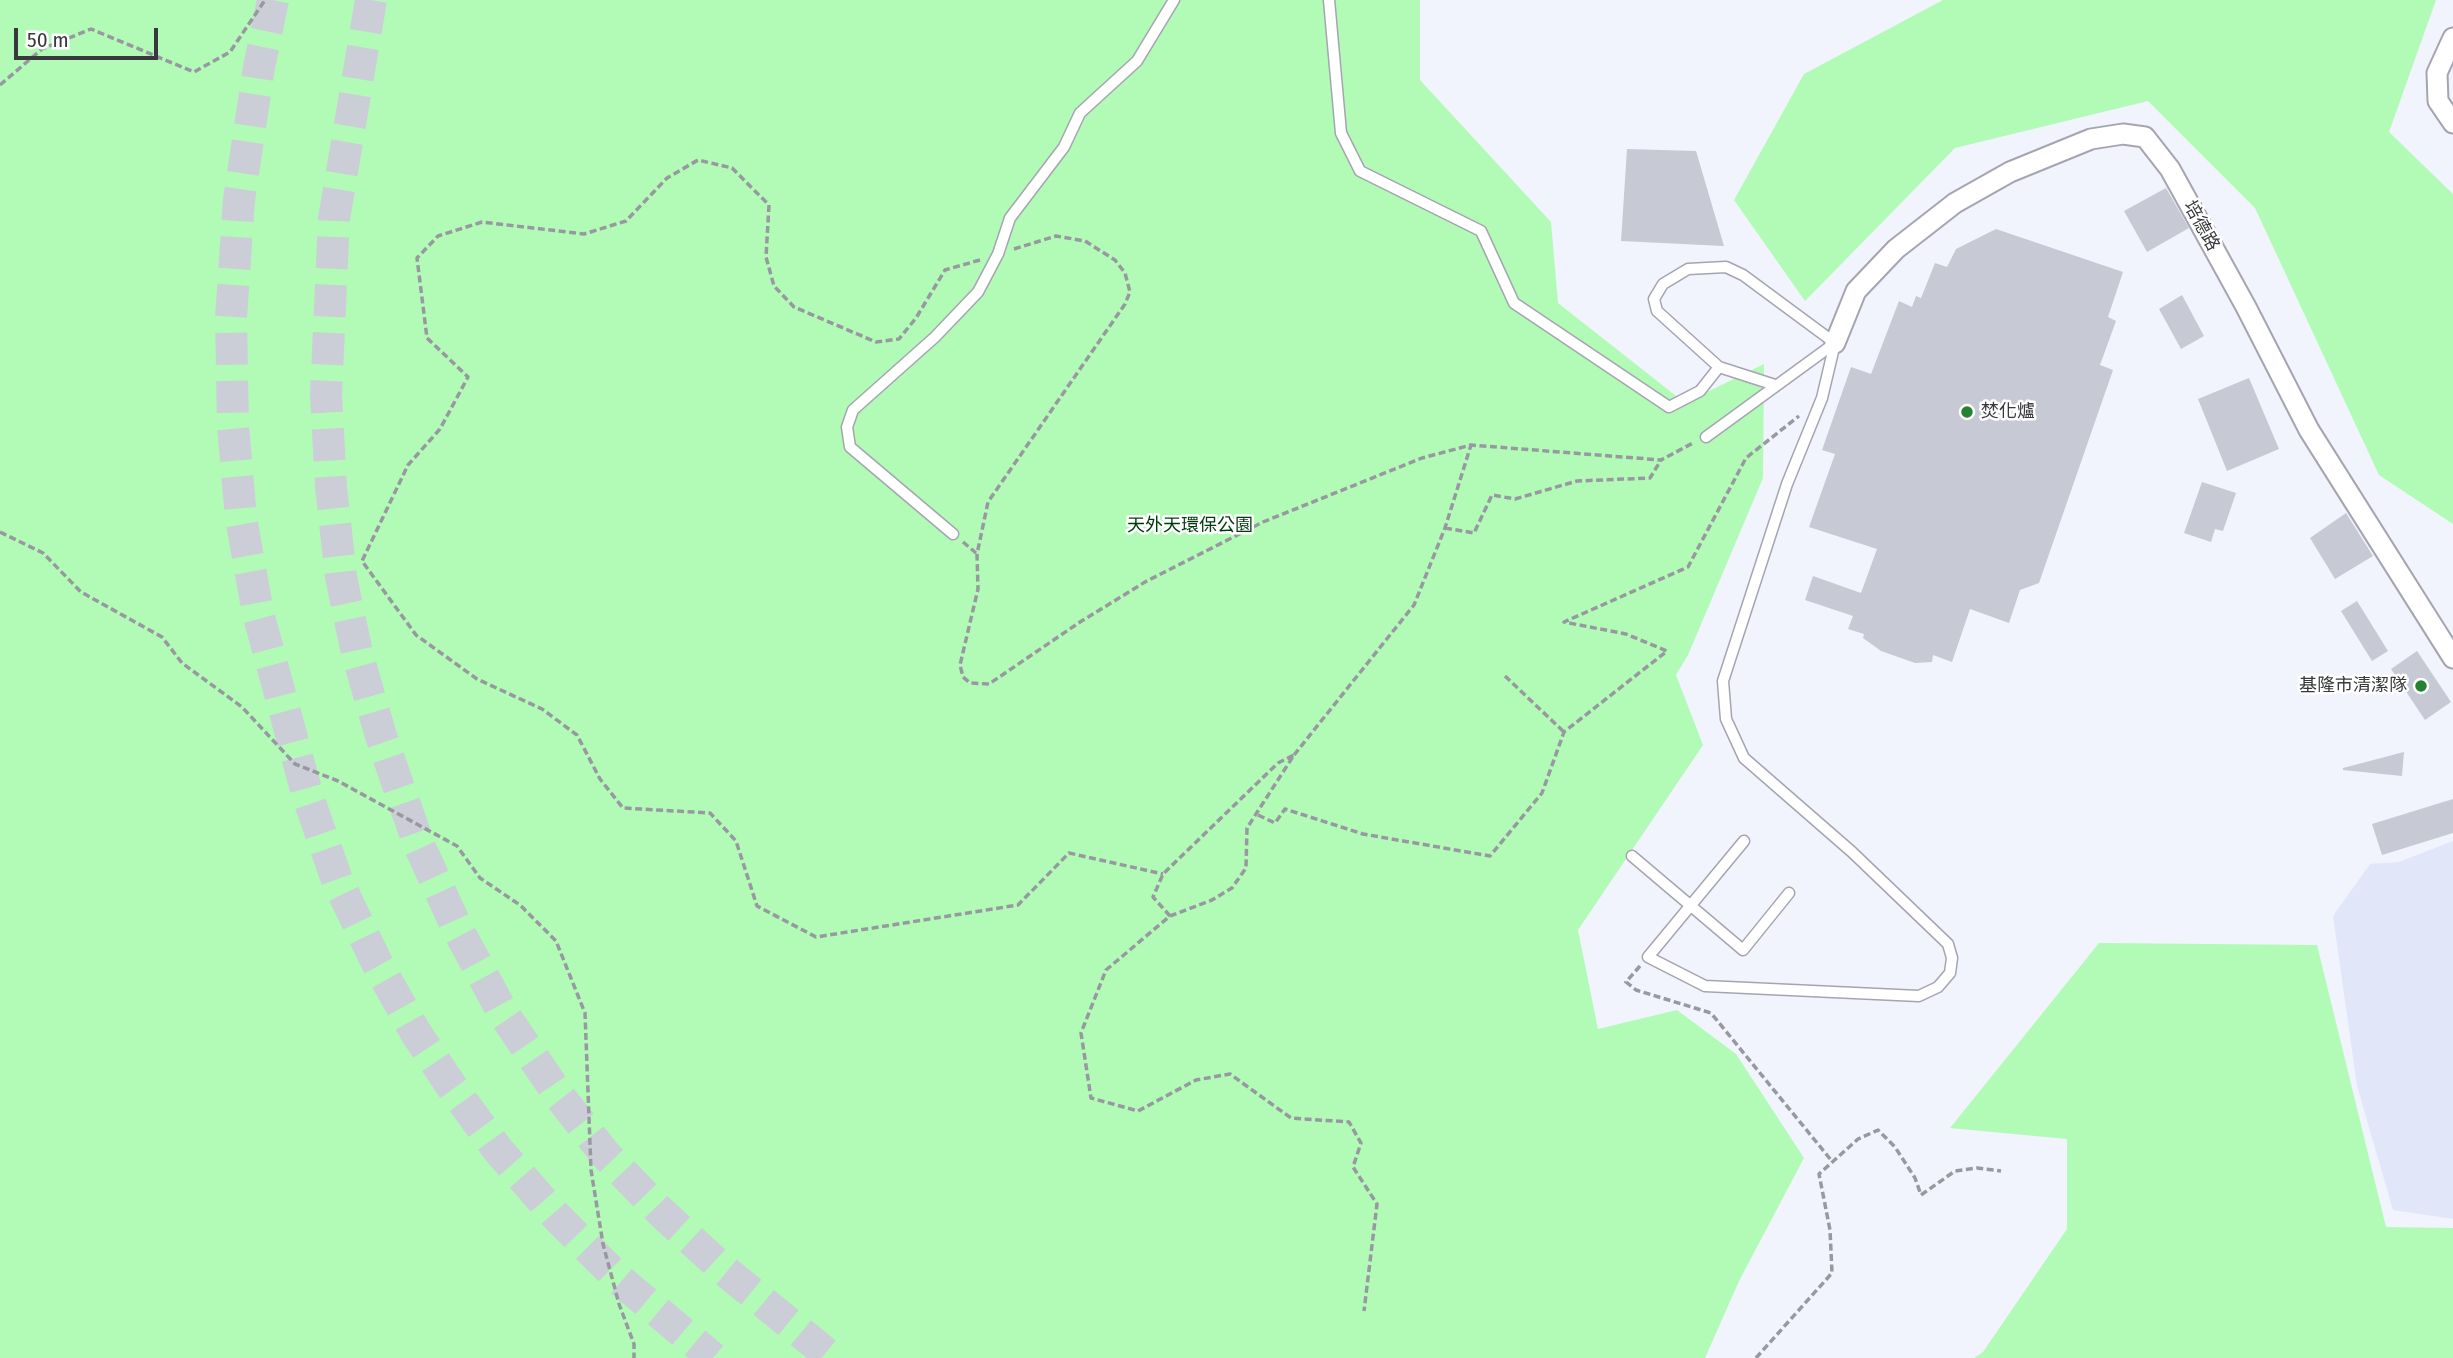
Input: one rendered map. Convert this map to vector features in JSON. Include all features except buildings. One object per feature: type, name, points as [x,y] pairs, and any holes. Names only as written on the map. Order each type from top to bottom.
[{"type":"street","points":[[2453,37],[2437,73],[2438,101],[2453,123]]},
{"type":"street","name":"培德路","points":[[1835,343],[1856,290],[1896,249],[1955,203],[2010,172],[2091,139],[2123,134],[2145,137],[2169,169],[2246,307],[2309,430],[2453,658]]},
{"type":"lane","points":[[953,534],[850,447],[847,427],[853,410],[935,337],[978,292],[998,254],[1010,218],[1064,146],[1080,113],[1137,61],[1174,0]]},
{"type":"lane","points":[[1329,0],[1341,133],[1360,171],[1481,231],[1514,303],[1669,407],[1700,391],[1719,366]]},
{"type":"lane","points":[[1775,385],[1719,366],[1657,311],[1654,299],[1663,284],[1688,269],[1726,267],[1743,275],[1835,343]]},
{"type":"lane","points":[[1706,437],[1835,343]]},
{"type":"lane","points":[[1744,841],[1648,957],[1704,986],[1919,996],[1938,987],[1950,973],[1952,958],[1948,944],[1852,852],[1744,758],[1726,719],[1723,681],[1787,484],[1822,398],[1835,343]]},
{"type":"lane","points":[[1632,856],[1743,950],[1789,894]]},
{"type":"path","points":[[0,85],[42,49],[92,29],[194,72],[230,52],[265,0]]},
{"type":"path","points":[[1163,874],[1069,853],[1018,905],[816,937],[757,906],[736,841],[710,813],[622,808],[600,779],[577,735],[542,709],[477,679],[416,635],[362,561],[408,465],[440,429],[468,377],[427,338],[417,258],[438,236],[482,222],[584,234],[626,221],[667,178],[698,160],[732,168],[769,205],[766,257],[774,286],[794,307],[876,342],[899,340],[946,270],[1056,236],[1070,237],[1107,253],[1125,273],[1130,292],[1125,304],[988,502],[977,554],[978,589],[960,665],[963,677],[970,683],[989,684],[1145,582],[1263,523],[1422,458],[1471,445],[1661,460]]},
{"type":"path","points":[[1258,815],[1275,823],[1284,809],[1363,834],[1490,856],[1542,793],[1564,732],[1667,651],[1626,634],[1564,622],[1688,567],[1746,458],[1822,398]]},
{"type":"path","points":[[1445,528],[1474,533],[1492,495],[1515,499],[1577,481],[1650,478],[1661,460],[1706,437]]},
{"type":"path","points":[[1364,1311],[1377,1204],[1353,1167],[1361,1143],[1349,1122],[1291,1118],[1230,1074],[1196,1080],[1138,1111],[1091,1098],[1081,1033],[1106,970],[1170,916],[1212,900],[1232,888],[1246,868],[1247,828],[1258,815],[1294,755],[1414,604],[1445,528],[1471,445]]},
{"type":"path","points":[[0,531],[43,553],[80,592],[162,637],[182,663],[242,707],[295,764],[338,781],[457,846],[480,878],[520,905],[556,941],[585,1013],[591,1170],[603,1244],[619,1304],[634,1344],[634,1358]]},
{"type":"path","points":[[1505,676],[1564,732]]},
{"type":"path","points":[[1170,916],[1153,897],[1163,874],[1278,763],[1294,755]]},
{"type":"path","points":[[1648,957],[1626,982],[1636,990],[1711,1013],[1831,1160]]},
{"type":"path","points":[[1756,1358],[1832,1273],[1830,1230],[1819,1174],[1831,1160],[1858,1139],[1878,1130],[1895,1147],[1915,1178],[1921,1195],[1955,1171],[1977,1168],[2001,1171]]},
{"type":"shaded area","points":[[2453,841],[2453,1219],[2393,1210],[2357,1086],[2333,916],[2370,864],[2399,862]]},
{"type":"green space","name":"天外天環保公園","points":[[0,0],[1420,0],[1420,80],[1551,222],[1558,303],[1685,403],[1764,364],[1763,478],[1688,655],[1676,675],[1703,745],[1578,930],[1598,1029],[1677,1010],[1736,1054],[1804,1158],[1739,1281],[1705,1358],[0,1358]]},
{"type":"green space","points":[[1943,0],[2436,0],[2389,132],[2453,194],[2453,524],[2379,475],[2255,208],[2148,101],[1955,148],[1805,301],[1734,200],[1804,74]]},
{"type":"green space","points":[[2099,943],[2317,945],[2386,1227],[2453,1228],[2453,1358],[1974,1358],[1983,1352],[2067,1229],[2067,1139],[1950,1128]]},
{"type":"tunnel","points":[[273,0],[259,67],[239,200],[231,318],[233,426],[241,518],[258,613],[308,797],[337,880],[377,963],[416,1033],[452,1087],[498,1150],[556,1216],[620,1280],[713,1358]]},
{"type":"tunnel","points":[[371,0],[334,219],[326,395],[331,487],[341,577],[357,653],[381,736],[419,845],[457,928],[503,1013],[560,1097],[605,1154],[662,1213],[724,1270],[832,1358]]},
{"type":"place","name":"焚化爐","points":[[1967,412]]},
{"type":"place","name":"基隆市清潔隊","points":[[2421,686]]}]
